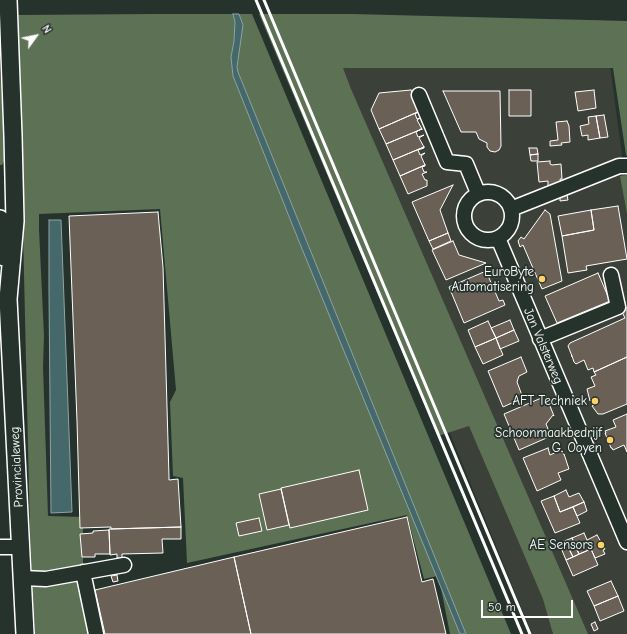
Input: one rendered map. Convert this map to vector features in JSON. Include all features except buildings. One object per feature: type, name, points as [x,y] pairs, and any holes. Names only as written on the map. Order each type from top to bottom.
[{"type":"main road","name":"Provincialeweg","points":[[8,0],[15,221],[8,299]]},
{"type":"main road","points":[[0,190],[14,178]]},
{"type":"main road","name":"Provincialeweg","points":[[0,219],[8,299],[25,634]]},
{"type":"street","points":[[419,94],[447,162],[466,164],[478,193]]},
{"type":"street","points":[[511,209],[619,166],[627,166]]},
{"type":"street","points":[[493,192],[507,201],[511,209],[512,217],[510,226],[505,233],[492,240],[478,238],[472,234],[463,217],[467,203],[478,193],[493,192]]},
{"type":"street","name":"Jan Valsterweg","points":[[498,238],[627,542]]},
{"type":"street","points":[[540,339],[618,307],[611,275]]},
{"type":"street","points":[[0,547],[21,547]]},
{"type":"street","points":[[22,578],[46,579],[124,564]]},
{"type":"street","points":[[83,572],[96,634]]},
{"type":"shaded area","points":[[280,18],[604,20],[627,193],[627,634],[532,634]]},
{"type":"green space","points":[[233,14],[235,22],[231,57],[233,76],[298,239],[437,576],[424,579],[407,515],[187,563],[183,478],[173,476],[170,402],[176,390],[160,209],[39,214],[44,336],[43,367],[48,516],[83,517],[83,597],[92,634],[35,634],[30,533],[18,15]]},
{"type":"green space","points":[[239,14],[252,14],[511,634],[466,634],[238,72],[237,67],[243,25]]},
{"type":"green space","points":[[259,14],[352,14],[627,21],[627,156],[613,68],[343,68],[588,634],[553,634],[543,599],[469,426],[438,436]]},
{"type":"green space","points":[[0,69],[5,152],[2,165],[0,165]]},
{"type":"green space","points":[[627,175],[627,214],[620,176]]},
{"type":"green space","points":[[440,583],[460,634],[450,634]]},
{"type":"water","points":[[233,14],[239,14],[243,25],[237,67],[238,72],[466,634],[460,634],[298,239],[233,76],[231,57],[235,22]]},
{"type":"water","points":[[49,220],[61,220],[72,512],[51,513],[49,291]]},
{"type":"railway","points":[[256,0],[522,634]]},
{"type":"railway","points":[[264,0],[530,634]]},
{"type":"place","name":"EuroByte Automatisering","points":[[542,279]]},
{"type":"place","name":"AFT Techniek","points":[[595,401]]},
{"type":"place","name":"Schoonmaakbedrijf G. Ooyen","points":[[610,440]]},
{"type":"place","name":"AE Sensors","points":[[601,545]]}]
